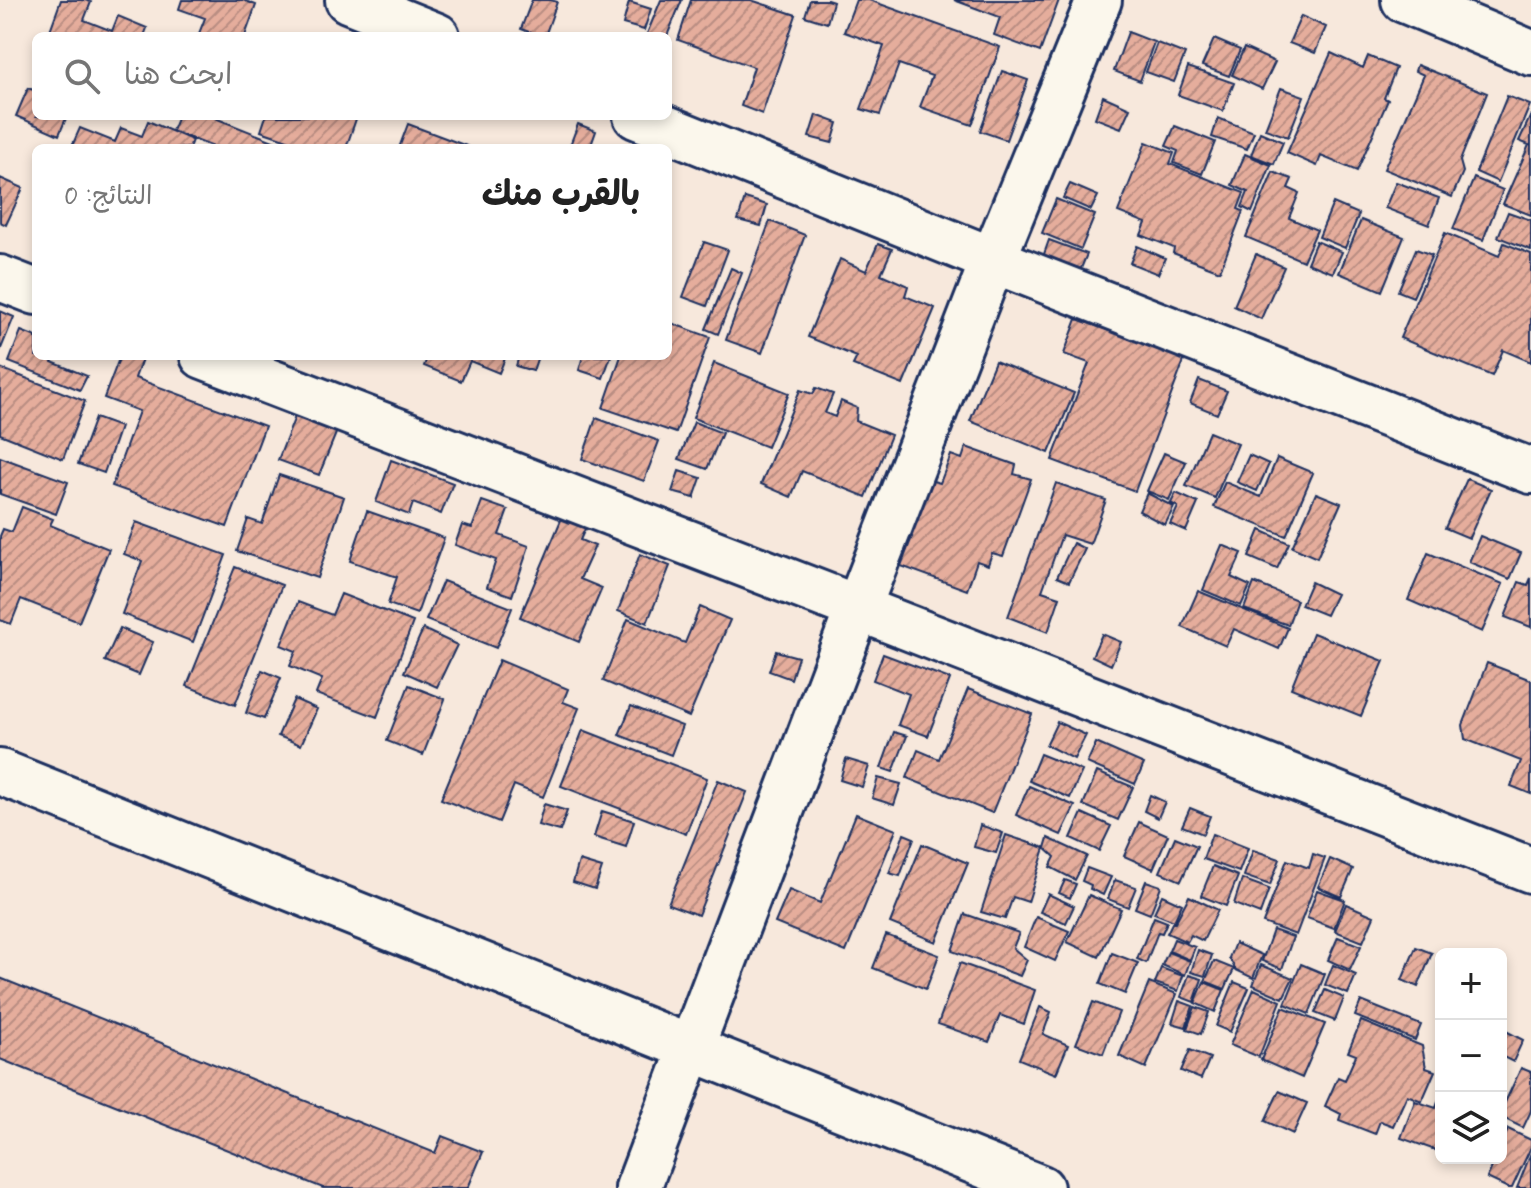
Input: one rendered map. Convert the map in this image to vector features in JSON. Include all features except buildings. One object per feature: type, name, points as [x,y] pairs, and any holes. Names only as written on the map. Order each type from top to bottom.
[{"type":"street","points":[[348,0],[427,32]]},
{"type":"street","points":[[638,1188],[993,260],[1099,0]]},
{"type":"street","points":[[1404,0],[1531,53]]},
{"type":"street","points":[[646,120],[1531,471]]},
{"type":"street","points":[[0,278],[32,290]]},
{"type":"street","points":[[213,360],[1531,870]]},
{"type":"street","points":[[0,772],[1041,1188]]}]
